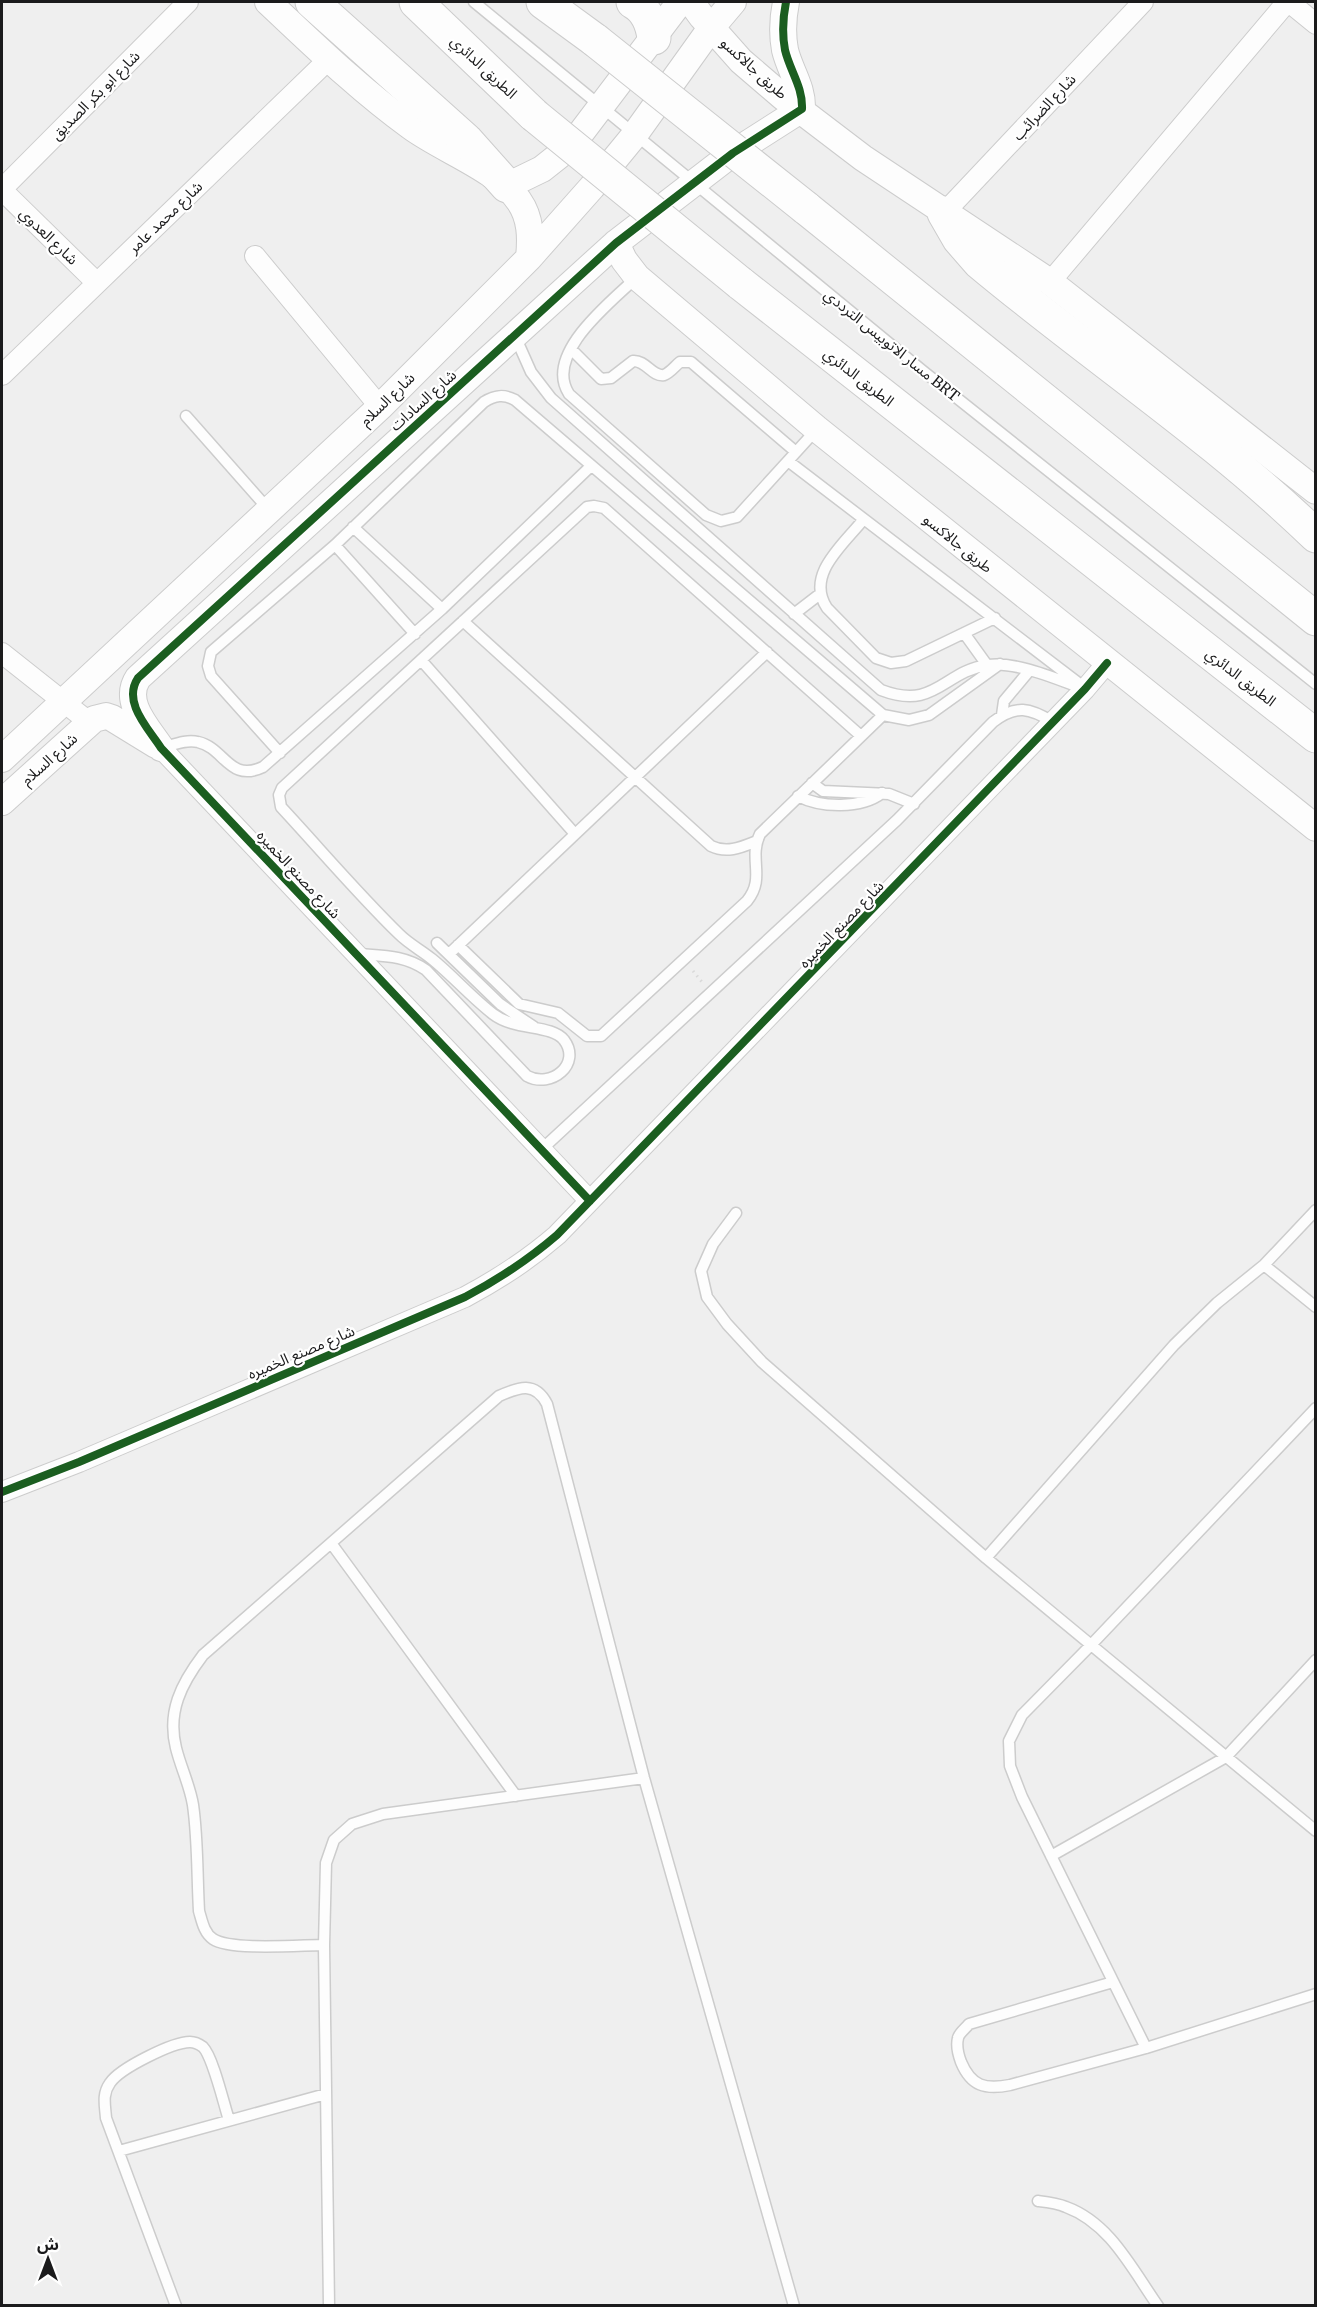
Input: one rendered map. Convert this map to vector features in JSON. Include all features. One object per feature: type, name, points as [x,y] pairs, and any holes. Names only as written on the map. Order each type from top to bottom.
[{"type":"highway","points":[[312,2],[466,140],[507,186]]},
{"type":"highway","name":"الطريق الدائري","points":[[416,2],[534,115],[740,284],[1316,736]]},
{"type":"highway","points":[[543,2],[595,40],[806,208],[1316,618]]},
{"type":"highway","points":[[633,2],[644,11],[649,19],[654,38]]},
{"type":"highway","points":[[945,213],[959,239],[980,262],[1203,437],[1316,536]]},
{"type":"street","name":"شارع ابو بكر الصديق","points":[[2,190],[188,2]]},
{"type":"street","points":[[268,2],[329,59],[410,126],[507,186],[520,201],[528,219],[531,239],[529,258]]},
{"type":"street","points":[[507,186],[542,169],[571,146],[680,2]]},
{"type":"street","name":"طريق جالاكسو","points":[[691,2],[741,61],[783,97],[863,158],[1050,282],[1316,491]]},
{"type":"street","name":"شارع السلام","points":[[2,759],[380,407],[529,258],[633,137],[711,28],[733,2]]},
{"type":"street","points":[[786,2],[783,29],[785,49],[803,96],[802,110]]},
{"type":"street","name":"شارع الضرائب","points":[[945,213],[1143,2]]},
{"type":"street","points":[[1050,282],[1288,2],[1316,24]]},
{"type":"street","name":"شارع محمد عامر","points":[[2,375],[329,59]]},
{"type":"street","name":"شارع السادات","points":[[161,748],[135,707],[132,695],[134,684],[212,610],[616,243],[733,153],[802,110]]},
{"type":"street","name":"شارع العدوي","points":[[2,190],[97,283]]},
{"type":"street","name":"طريق جالاكسو","points":[[616,243],[624,260],[637,277],[816,429],[1316,828]]},
{"type":"street","points":[[255,256],[380,407]]},
{"type":"street","points":[[212,610],[221,568],[229,548]]},
{"type":"street","points":[[2,652],[89,722]]},
{"type":"street","name":"شارع مصنع الخميره","points":[[2,1492],[79,1462],[465,1297],[498,1280],[529,1259],[557,1235],[590,1201],[1086,688],[1107,663]]},
{"type":"street","name":"شارع السلام","points":[[2,802],[89,722],[100,716],[112,718],[161,748]]},
{"type":"street","name":"شارع مصنع الخميره","points":[[161,748],[590,1201]]},
{"type":"lane","name":"مسار الاتوبيس الترددي BRT","points":[[474,2],[923,371],[1316,684]]},
{"type":"lane","points":[[637,277],[586,326],[571,349],[563,378],[565,387],[569,394],[713,519],[721,521],[737,517],[816,429]]},
{"type":"lane","points":[[515,336],[531,372],[551,398],[881,690],[898,696],[926,694],[976,668],[1000,664],[1086,688]]},
{"type":"lane","points":[[571,349],[601,379],[611,378],[633,361],[642,362],[654,372],[662,375],[668,373],[680,362],[691,363],[796,452]]},
{"type":"lane","points":[[280,753],[211,676],[208,661],[215,649],[335,545],[484,402],[496,396],[515,400],[883,715],[909,720],[929,715],[1000,664]]},
{"type":"lane","points":[[186,416],[270,510]]},
{"type":"lane","points":[[788,461],[1086,688]]},
{"type":"lane","points":[[161,748],[189,741],[196,742],[209,747],[230,766],[243,771],[263,767],[415,634],[591,466]]},
{"type":"lane","points":[[356,954],[398,957],[418,964],[533,1080],[548,1080],[555,1077],[566,1066],[568,1050],[566,1043],[555,1033],[520,1027],[501,1020],[432,959],[400,936],[289,815],[279,801],[282,788],[581,511],[594,506],[604,508],[861,736]]},
{"type":"lane","points":[[863,520],[824,569],[820,580],[820,594],[828,608],[876,658],[883,662],[906,662],[995,618]]},
{"type":"lane","points":[[353,527],[442,609]]},
{"type":"lane","points":[[335,545],[415,634]]},
{"type":"lane","points":[[794,614],[820,594]]},
{"type":"lane","points":[[463,621],[711,846],[723,850],[757,841]]},
{"type":"lane","points":[[964,633],[987,665]]},
{"type":"lane","points":[[449,954],[767,652]]},
{"type":"lane","points":[[421,660],[575,834]]},
{"type":"lane","points":[[1002,715],[1004,701],[1029,671]]},
{"type":"lane","points":[[541,1150],[914,804],[1002,715],[1013,710],[1025,710],[1037,712],[1053,722]]},
{"type":"lane","points":[[459,945],[519,1004],[558,1013],[591,1037],[606,1033],[752,895],[758,881],[755,857],[757,841],[767,826],[883,715]]},
{"type":"lane","points":[[812,783],[823,791],[882,793],[895,795],[914,804]]},
{"type":"lane","points":[[798,796],[822,804],[853,804],[867,801],[882,793]]},
{"type":"lane","points":[[437,943],[485,991],[511,1013],[538,1029]]},
{"type":"lane","points":[[477,999],[485,991]]},
{"type":"lane","points":[[986,1558],[1174,1345],[1217,1303],[1264,1264],[1316,1210]]},
{"type":"lane","points":[[736,1213],[713,1244],[701,1271],[707,1297],[727,1324],[762,1362],[986,1558],[1316,1831]]},
{"type":"lane","points":[[1264,1264],[1316,1308]]},
{"type":"lane","points":[[324,1945],[232,1946],[214,1940],[203,1927],[199,1911],[193,1804],[175,1747],[173,1724],[176,1701],[186,1677],[203,1656],[499,1396],[514,1389],[526,1387],[537,1390],[547,1404],[644,1778],[794,2306]]},
{"type":"lane","points":[[1146,2048],[1022,1797],[1010,1766],[1009,1741],[1022,1715],[1316,1408]]},
{"type":"lane","points":[[331,1543],[516,1796]]},
{"type":"lane","points":[[1051,1856],[1226,1757],[1316,1660]]},
{"type":"lane","points":[[329,2306],[324,1945],[326,1863],[334,1840],[352,1824],[383,1814],[644,1778]]},
{"type":"lane","points":[[1113,1982],[969,2024],[958,2037],[957,2052],[966,2074],[980,2085],[994,2088],[1146,2048],[1316,1994]]},
{"type":"lane","points":[[176,2306],[106,2118],[103,2098],[110,2082],[128,2067],[178,2043],[194,2042],[204,2048],[229,2120]]},
{"type":"lane","points":[[119,2151],[326,2094]]},
{"type":"lane","points":[[1038,2201],[1064,2206],[1085,2216],[1108,2234],[1158,2306]]},
{"type":"path","points":[[684,960],[711,993]]},
{"type":"cycle path","points":[[590,1201],[161,748],[135,705],[134,687],[138,678],[616,243],[733,153],[802,109],[800,93],[784,44],[783,26],[786,2]]},
{"type":"cycle path","points":[[2,1492],[79,1462],[465,1297],[535,1253],[557,1235],[1085,689],[1107,663]]}]
